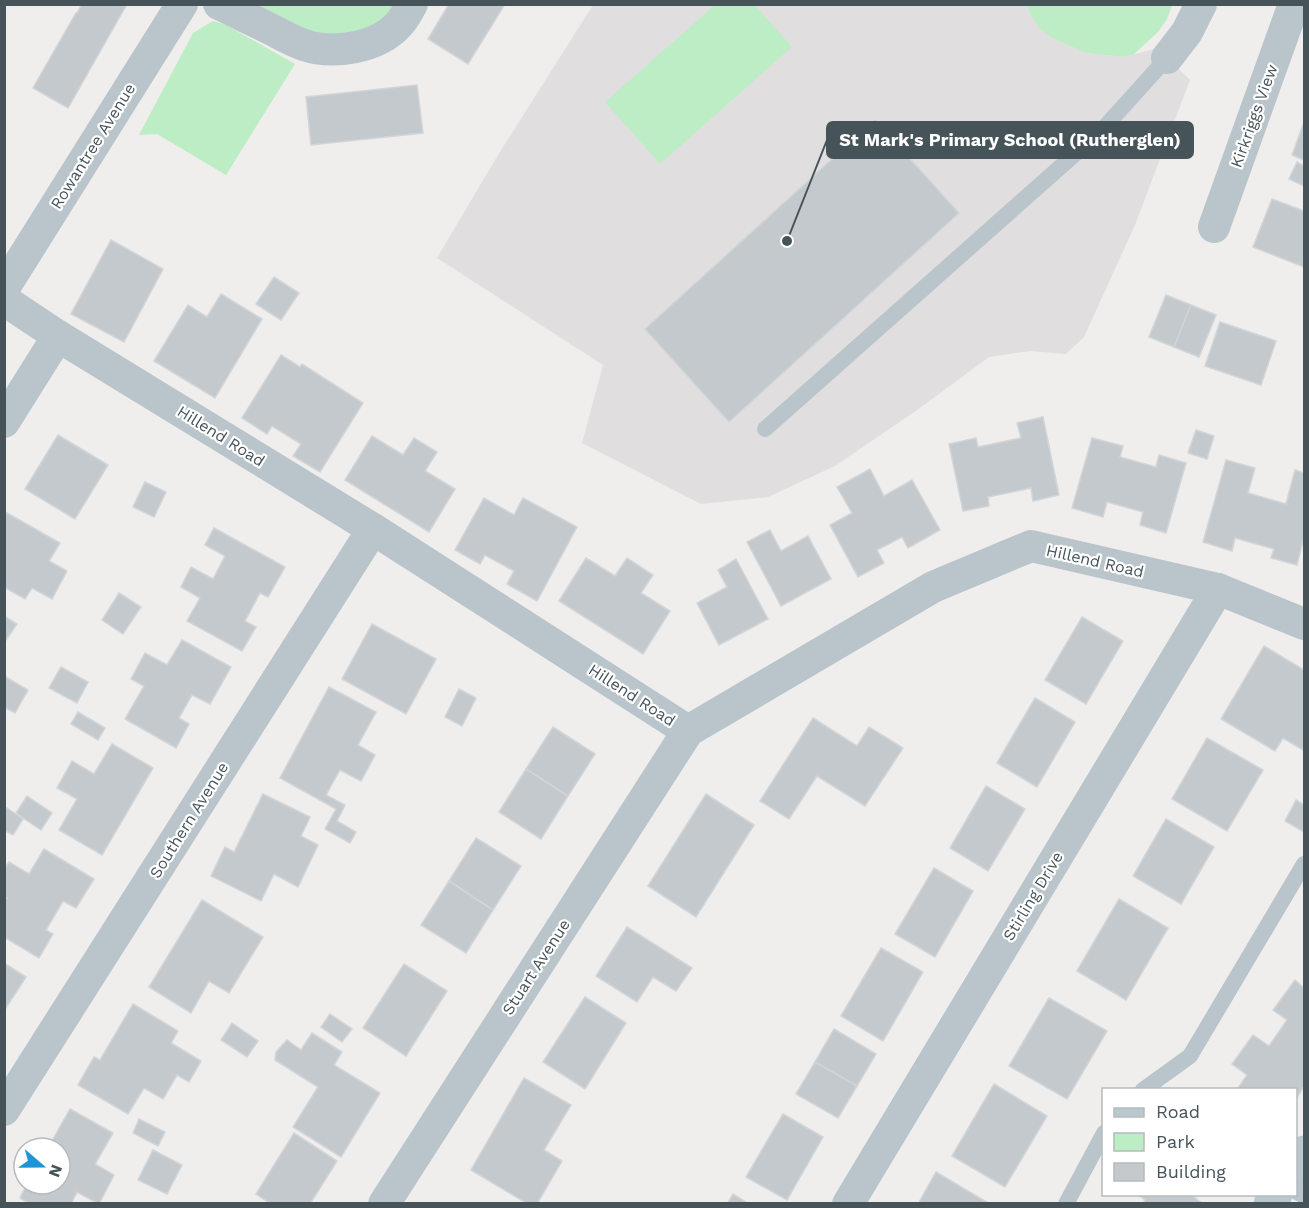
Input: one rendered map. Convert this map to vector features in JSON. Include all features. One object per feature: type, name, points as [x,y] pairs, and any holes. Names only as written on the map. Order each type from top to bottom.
[{"type":"street","name":"Rowantree Avenue","points":[[4,288],[182,4]]},
{"type":"street","points":[[219,4],[304,45],[347,49],[374,42],[387,34],[399,25],[412,4]]},
{"type":"street","points":[[1167,58],[1186,32],[1201,4]]},
{"type":"street","name":"Kirkriggs View","points":[[1214,227],[1294,4]]},
{"type":"street","name":"Hillend Road","points":[[4,300],[58,336],[373,529],[688,731],[933,587],[1031,546],[1218,589],[1305,624]]},
{"type":"street","points":[[4,422],[58,336]]},
{"type":"street","name":"Southern Avenue","points":[[4,1110],[373,529]]},
{"type":"street","name":"Stirling Drive","points":[[848,1203],[1218,589]]},
{"type":"street","name":"Stuart Avenue","points":[[384,1203],[688,731]]},
{"type":"lane","points":[[765,429],[1102,130],[1167,58]]},
{"type":"lane","points":[[1144,1088],[1190,1056],[1305,864]]},
{"type":"lane","points":[[1066,1203],[1102,1137]]},
{"type":"shaded area","points":[[593,5],[1027,5],[1030,14],[1054,39],[1086,53],[1125,57],[1157,48],[1190,80],[1135,225],[1084,337],[1066,354],[1030,351],[989,357],[835,466],[768,497],[701,504],[582,443],[603,365],[437,258],[498,155]]},
{"type":"green space","points":[[1027,4],[1172,5],[1167,19],[1158,32],[1133,55],[1125,57],[1086,53],[1054,39],[1040,29],[1030,14]]},
{"type":"green space","points":[[247,5],[399,5],[372,31],[326,38]]},
{"type":"green space","points":[[715,5],[755,5],[792,47],[660,164],[605,102]]},
{"type":"green space","points":[[213,21],[226,25],[295,64],[226,175],[157,134],[139,135],[193,33]]},
{"type":"building","points":[[82,4],[127,4],[68,108],[33,88]]},
{"type":"building","points":[[449,4],[505,4],[468,64],[428,39]]},
{"type":"building","points":[[417,85],[423,133],[311,145],[306,97]]},
{"type":"building","points":[[875,120],[959,213],[729,422],[645,329]]},
{"type":"building","points":[[1304,122],[1304,160],[1292,155]]},
{"type":"building","points":[[1297,162],[1304,166],[1304,186],[1289,179]]},
{"type":"building","points":[[1272,199],[1304,211],[1304,267],[1253,247]]},
{"type":"building","points":[[111,240],[163,269],[124,342],[71,314]]},
{"type":"building","points":[[274,277],[299,293],[281,320],[256,304]]},
{"type":"building","points":[[221,294],[262,319],[215,398],[154,361],[188,305],[207,317]]},
{"type":"building","points":[[1166,295],[1191,305],[1174,347],[1149,337]]},
{"type":"building","points":[[1191,305],[1216,315],[1199,357],[1174,347]]},
{"type":"building","points":[[1220,322],[1276,341],[1261,385],[1205,366]]},
{"type":"building","points":[[281,355],[300,367],[302,364],[363,403],[320,472],[293,456],[301,444],[272,426],[267,434],[242,418]]},
{"type":"building","points":[[1043,417],[1059,495],[1033,501],[1031,488],[988,497],[989,506],[963,511],[949,444],[976,438],[978,447],[1021,438],[1017,423]]},
{"type":"building","points":[[1196,430],[1214,436],[1207,459],[1188,453]]},
{"type":"building","points":[[58,435],[108,465],[75,519],[25,489]]},
{"type":"building","points":[[372,436],[403,455],[414,438],[437,452],[425,471],[455,489],[429,532],[345,480]]},
{"type":"building","points":[[1092,438],[1123,446],[1120,457],[1156,467],[1159,455],[1186,463],[1166,533],[1140,525],[1143,512],[1107,502],[1103,517],[1072,508]]},
{"type":"building","points":[[1226,460],[1255,468],[1248,493],[1286,504],[1295,470],[1304,473],[1304,537],[1297,565],[1271,558],[1274,549],[1235,538],[1232,551],[1203,542]]},
{"type":"building","points":[[870,469],[884,496],[912,480],[940,530],[908,548],[902,537],[877,550],[884,563],[858,577],[830,525],[852,513],[837,487]]},
{"type":"building","points":[[145,482],[166,492],[154,517],[133,507]]},
{"type":"building","points":[[484,498],[514,515],[523,498],[577,527],[537,601],[507,584],[514,571],[485,555],[480,564],[455,550]]},
{"type":"building","points":[[7,513],[60,543],[49,561],[67,571],[52,599],[32,588],[25,599],[4,587],[4,518]]},
{"type":"building","points":[[214,528],[285,567],[268,597],[260,593],[245,621],[256,627],[242,651],[187,621],[200,598],[181,587],[191,567],[213,579],[225,556],[205,545]]},
{"type":"building","points":[[770,530],[781,551],[808,536],[831,579],[781,606],[747,542]]},
{"type":"building","points":[[586,558],[615,576],[627,558],[653,575],[641,593],[670,611],[643,654],[559,601]]},
{"type":"building","points":[[736,559],[768,619],[719,645],[697,603],[727,587],[718,570]]},
{"type":"building","points":[[119,593],[141,607],[123,634],[102,620]]},
{"type":"building","points":[[4,616],[17,624],[4,643]]},
{"type":"building","points":[[1082,617],[1123,641],[1086,704],[1045,680]]},
{"type":"building","points":[[372,624],[436,659],[406,714],[342,679]]},
{"type":"building","points":[[182,640],[231,667],[210,704],[192,695],[179,718],[189,724],[176,748],[125,719],[144,686],[131,679],[145,653],[167,665]]},
{"type":"building","points":[[1264,646],[1304,670],[1303,750],[1283,738],[1275,751],[1221,719]]},
{"type":"building","points":[[61,667],[88,682],[77,703],[49,688]]},
{"type":"building","points":[[4,676],[28,690],[15,713],[4,707]]},
{"type":"building","points":[[329,687],[376,712],[358,745],[375,755],[361,781],[340,770],[326,795],[345,805],[337,821],[356,832],[350,843],[325,829],[336,809],[280,778]]},
{"type":"building","points":[[459,689],[476,698],[462,726],[445,717]]},
{"type":"building","points":[[1035,698],[1075,722],[1037,787],[997,763]]},
{"type":"building","points":[[78,712],[105,728],[98,740],[71,724]]},
{"type":"building","points":[[813,718],[857,746],[869,727],[903,748],[865,806],[817,776],[789,819],[760,801]]},
{"type":"building","points":[[553,727],[595,754],[568,796],[526,769]]},
{"type":"building","points":[[1207,738],[1263,770],[1227,831],[1172,799]]},
{"type":"building","points":[[112,744],[153,768],[102,855],[59,830],[77,799],[57,788],[72,761],[94,774]]},
{"type":"building","points":[[526,769],[568,796],[541,839],[499,812]]},
{"type":"building","points":[[986,786],[1025,809],[988,871],[950,848]]},
{"type":"building","points":[[263,794],[310,817],[301,836],[318,845],[298,887],[274,874],[261,901],[211,876],[225,847],[234,852]]},
{"type":"building","points":[[706,794],[754,825],[696,917],[648,886]]},
{"type":"building","points":[[27,796],[52,813],[41,830],[16,813]]},
{"type":"building","points":[[1296,800],[1304,805],[1304,832],[1285,821]]},
{"type":"building","points":[[4,806],[23,819],[13,835],[4,830]]},
{"type":"building","points":[[1166,819],[1214,847],[1181,904],[1133,876]]},
{"type":"building","points":[[476,838],[521,866],[493,910],[449,881]]},
{"type":"building","points":[[44,849],[94,879],[76,908],[63,901],[46,930],[53,934],[39,958],[4,937],[4,902],[7,898],[4,897],[4,870],[9,862],[29,874]]},
{"type":"building","points":[[934,868],[973,891],[935,957],[895,934]]},
{"type":"building","points":[[449,881],[493,910],[466,953],[421,925]]},
{"type":"building","points":[[1119,899],[1168,928],[1126,1000],[1077,971]]},
{"type":"building","points":[[202,900],[263,937],[229,993],[209,981],[191,1013],[149,987]]},
{"type":"building","points":[[627,927],[692,968],[676,991],[653,977],[637,1002],[596,976]]},
{"type":"building","points":[[881,948],[923,972],[883,1041],[841,1016]]},
{"type":"building","points":[[4,963],[26,977],[4,1011]]},
{"type":"building","points":[[404,964],[447,991],[406,1056],[363,1028]]},
{"type":"building","points":[[1295,980],[1304,988],[1304,1086],[1297,1097],[1297,1088],[1238,1088],[1247,1075],[1232,1064],[1253,1035],[1269,1046],[1287,1020],[1273,1010]]},
{"type":"building","points":[[585,997],[626,1023],[585,1089],[543,1062]]},
{"type":"building","points":[[1049,998],[1107,1031],[1067,1099],[1009,1066]]},
{"type":"building","points":[[133,1004],[178,1031],[171,1043],[201,1061],[189,1082],[177,1075],[163,1099],[144,1088],[128,1114],[78,1085],[94,1057],[100,1060]]},
{"type":"building","points":[[330,1014],[352,1029],[342,1042],[321,1027]]},
{"type":"building","points":[[232,1023],[258,1041],[247,1057],[221,1040]]},
{"type":"building","points":[[834,1029],[876,1054],[857,1086],[815,1062]]},
{"type":"building","points":[[312,1033],[342,1052],[334,1065],[380,1093],[341,1157],[293,1127],[318,1087],[275,1060],[276,1052],[287,1040],[301,1050]]},
{"type":"building","points":[[815,1062],[857,1086],[838,1118],[796,1094]]},
{"type":"building","points":[[524,1078],[571,1105],[544,1150],[562,1161],[537,1204],[528,1204],[471,1170]]},
{"type":"building","points":[[994,1084],[1047,1116],[1005,1187],[952,1156]]},
{"type":"building","points":[[70,1109],[113,1133],[95,1164],[114,1175],[99,1204],[77,1192],[71,1204],[30,1204],[20,1198],[21,1196],[72,1196],[72,1136],[55,1136]]},
{"type":"building","points":[[783,1114],[823,1137],[787,1200],[746,1177]]},
{"type":"building","points":[[139,1119],[165,1132],[158,1146],[133,1133]]},
{"type":"building","points":[[294,1133],[337,1161],[310,1204],[271,1204],[256,1194]]},
{"type":"building","points":[[153,1150],[182,1165],[167,1194],[138,1180]]},
{"type":"building","points":[[936,1172],[990,1204],[918,1204]]},
{"type":"building","points":[[733,1194],[749,1204],[727,1204]]},
{"type":"building","points":[[1140,1196],[1193,1196],[1203,1204],[1143,1204],[1145,1200]]},
{"type":"place","name":"St Mark's Primary School (Rutherglen)","points":[[787,241]]}]
